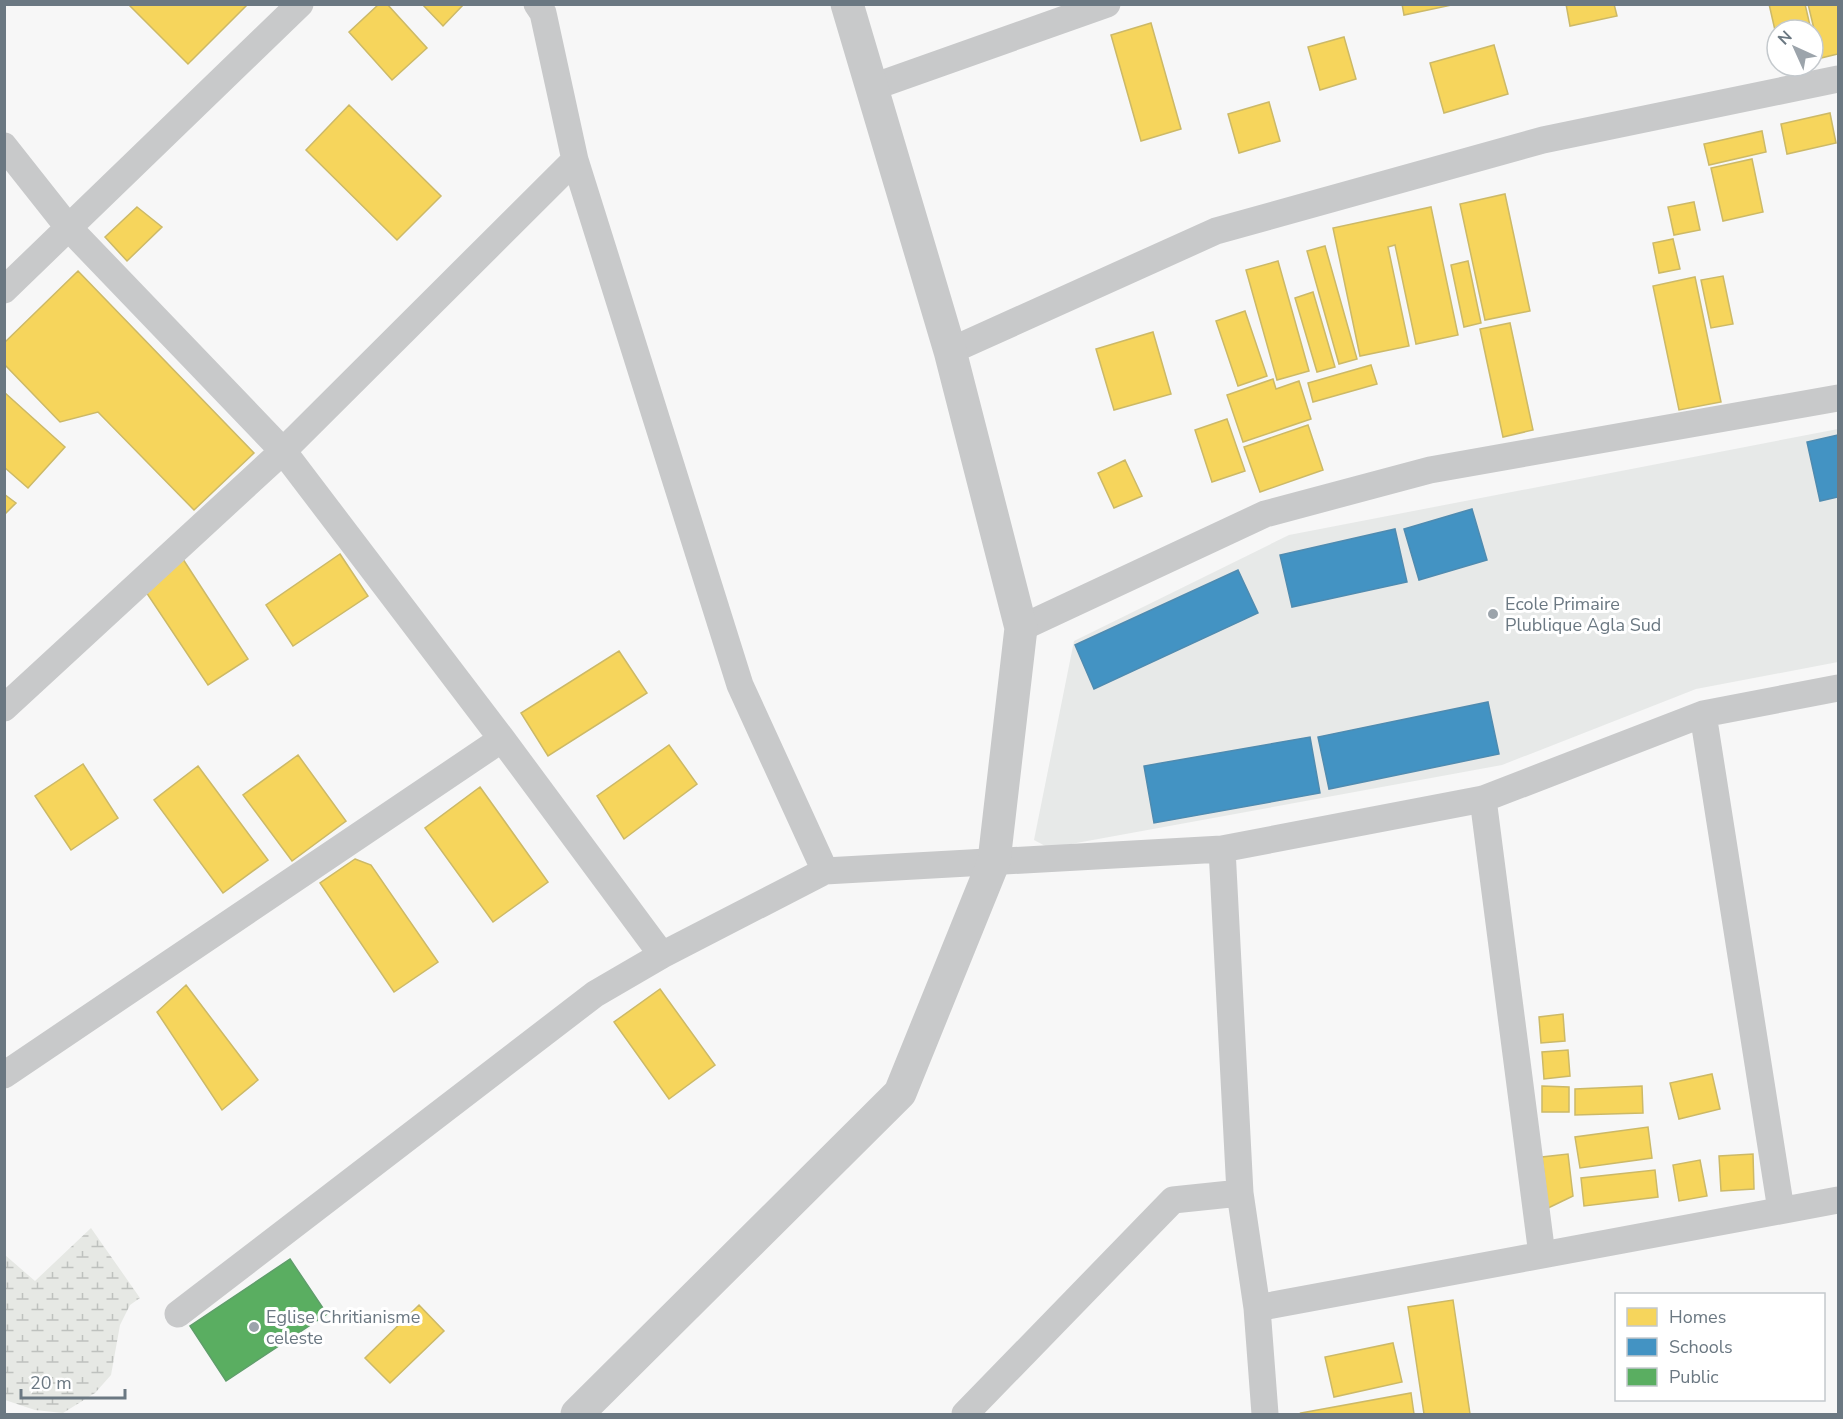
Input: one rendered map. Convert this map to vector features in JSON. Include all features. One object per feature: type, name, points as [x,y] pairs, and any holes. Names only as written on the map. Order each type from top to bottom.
[{"type":"street","points":[[4,290],[300,4]]},
{"type":"street","points":[[537,4],[543,13],[575,160],[740,685],[825,871]]},
{"type":"street","points":[[577,1414],[900,1093],[994,861],[1021,628],[950,351],[847,4]]},
{"type":"street","points":[[873,87],[1107,4]]},
{"type":"street","points":[[950,351],[1216,231],[1543,140],[1839,79]]},
{"type":"street","points":[[4,146],[68,227],[283,451],[502,739],[662,955]]},
{"type":"street","points":[[4,708],[283,451],[575,160]]},
{"type":"street","points":[[1021,628],[1264,514],[1430,471],[1839,398]]},
{"type":"street","points":[[178,1314],[596,994],[662,955],[825,871],[1222,849],[1483,799],[1703,714],[1839,688]]},
{"type":"street","points":[[1703,714],[1781,1210]]},
{"type":"street","points":[[4,1075],[502,739]]},
{"type":"street","points":[[1483,799],[1542,1255]]},
{"type":"street","points":[[1222,849],[1240,1193],[1257,1308],[1265,1414]]},
{"type":"street","points":[[965,1414],[1173,1200],[1240,1193]]},
{"type":"street","points":[[1257,1308],[1839,1200]]},
{"type":"shaded area","points":[[1838,429],[1838,662],[1696,689],[1502,765],[1049,848],[1034,840],[1074,641],[1289,535]]},
{"type":"green space","points":[[91,1228],[140,1298],[130,1305],[120,1325],[111,1375],[95,1393],[63,1413],[35,1410],[5,1400],[5,1255],[35,1281]]},
{"type":"building: Homes","points":[[128,4],[248,4],[188,64]]},
{"type":"building: Homes","points":[[379,4],[387,4],[427,48],[392,80],[349,32]]},
{"type":"building: Homes","points":[[422,4],[464,4],[443,26]]},
{"type":"building: Homes","points":[[1402,4],[1452,4],[1452,5],[1404,15]]},
{"type":"building: Homes","points":[[1566,4],[1614,4],[1617,16],[1570,26]]},
{"type":"building: Homes","points":[[1769,4],[1805,4],[1808,18],[1772,18]]},
{"type":"building: Homes","points":[[1808,4],[1838,4],[1838,54],[1825,57],[1825,18],[1811,18]]},
{"type":"building: Homes","points":[[1151,23],[1181,129],[1141,141],[1111,35]]},
{"type":"building: Homes","points":[[1344,37],[1356,79],[1320,90],[1308,47]]},
{"type":"building: Homes","points":[[1494,45],[1508,94],[1444,113],[1430,63]]},
{"type":"building: Homes","points":[[1269,102],[1280,141],[1239,153],[1228,114]]},
{"type":"building: Homes","points":[[349,105],[441,196],[397,240],[306,150]]},
{"type":"building: Homes","points":[[1830,113],[1836,143],[1787,154],[1781,124]]},
{"type":"building: Homes","points":[[1762,131],[1766,152],[1709,165],[1704,144]]},
{"type":"building: Homes","points":[[1752,159],[1763,212],[1723,221],[1711,168]]},
{"type":"building: Homes","points":[[1505,194],[1530,311],[1485,320],[1460,204]]},
{"type":"building: Homes","points":[[1694,202],[1700,230],[1674,235],[1668,207]]},
{"type":"building: Homes","points":[[137,207],[162,227],[127,261],[105,237]]},
{"type":"building: Homes","points":[[1431,207],[1458,335],[1416,344],[1395,245],[1388,247],[1409,346],[1360,356],[1333,228]]},
{"type":"building: Homes","points":[[1673,239],[1680,269],[1659,273],[1653,243]]},
{"type":"building: Homes","points":[[1325,246],[1357,359],[1339,364],[1307,251]]},
{"type":"building: Homes","points":[[1278,261],[1309,371],[1277,380],[1246,270]]},
{"type":"building: Homes","points":[[1468,261],[1481,323],[1464,327],[1451,265]]},
{"type":"building: Homes","points":[[78,271],[254,453],[194,510],[98,412],[60,422],[4,364],[4,343]]},
{"type":"building: Homes","points":[[1723,276],[1733,324],[1711,328],[1701,280]]},
{"type":"building: Homes","points":[[1695,277],[1721,402],[1679,410],[1653,286]]},
{"type":"building: Homes","points":[[1313,292],[1335,367],[1317,372],[1295,298]]},
{"type":"building: Homes","points":[[1245,311],[1267,376],[1238,386],[1216,321]]},
{"type":"building: Homes","points":[[1510,323],[1533,430],[1503,437],[1480,329]]},
{"type":"building: Homes","points":[[1153,332],[1171,394],[1114,410],[1096,349]]},
{"type":"building: Homes","points":[[1371,365],[1377,384],[1313,402],[1308,383]]},
{"type":"building: Homes","points":[[1273,379],[1276,389],[1299,381],[1311,419],[1243,442],[1227,395]]},
{"type":"building: Homes","points":[[4,392],[65,447],[28,488],[4,467]]},
{"type":"building: Homes","points":[[1227,419],[1245,471],[1212,482],[1195,430]]},
{"type":"building: Homes","points":[[1308,425],[1323,470],[1260,492],[1244,447]]},
{"type":"building: Homes","points":[[1125,460],[1142,496],[1114,508],[1098,473]]},
{"type":"building: Homes","points":[[4,494],[16,503],[4,515]]},
{"type":"building: Homes","points":[[179,553],[248,659],[208,685],[138,580]]},
{"type":"building: Homes","points":[[340,554],[368,596],[293,646],[266,605]]},
{"type":"building: Homes","points":[[619,651],[647,693],[548,756],[521,713]]},
{"type":"building: Homes","points":[[669,745],[697,784],[624,839],[597,796]]},
{"type":"building: Homes","points":[[298,755],[346,821],[292,861],[243,795]]},
{"type":"building: Homes","points":[[83,764],[118,818],[71,850],[35,796]]},
{"type":"building: Homes","points":[[198,766],[268,860],[223,893],[154,800]]},
{"type":"building: Homes","points":[[480,787],[548,882],[493,922],[425,828]]},
{"type":"building: Homes","points":[[355,859],[371,865],[438,962],[394,992],[320,883]]},
{"type":"building: Homes","points":[[186,985],[258,1080],[222,1110],[157,1012]]},
{"type":"building: Homes","points":[[660,989],[715,1065],[669,1099],[614,1022]]},
{"type":"building: Homes","points":[[1563,1014],[1565,1041],[1541,1043],[1539,1017]]},
{"type":"building: Homes","points":[[1568,1050],[1570,1076],[1544,1079],[1542,1052]]},
{"type":"building: Homes","points":[[1712,1074],[1720,1109],[1679,1119],[1670,1083]]},
{"type":"building: Homes","points":[[1542,1086],[1569,1087],[1569,1112],[1542,1112]]},
{"type":"building: Homes","points":[[1642,1086],[1643,1113],[1575,1115],[1575,1089]]},
{"type":"building: Homes","points":[[1648,1127],[1652,1158],[1580,1168],[1575,1137]]},
{"type":"building: Homes","points":[[1568,1154],[1573,1196],[1548,1208],[1542,1157]]},
{"type":"building: Homes","points":[[1753,1154],[1754,1189],[1721,1191],[1719,1156]]},
{"type":"building: Homes","points":[[1700,1160],[1707,1196],[1679,1201],[1673,1165]]},
{"type":"building: Homes","points":[[1655,1170],[1658,1197],[1584,1206],[1581,1178]]},
{"type":"building: Homes","points":[[1453,1300],[1470,1414],[1424,1414],[1408,1307]]},
{"type":"building: Homes","points":[[419,1305],[444,1331],[390,1383],[365,1358]]},
{"type":"building: Homes","points":[[1393,1343],[1402,1382],[1334,1397],[1325,1357]]},
{"type":"building: Homes","points":[[1411,1393],[1414,1414],[1301,1413]]},
{"type":"building: Schools","points":[[1838,435],[1838,497],[1820,501],[1807,442]]},
{"type":"building: Schools","points":[[1472,509],[1487,560],[1419,580],[1404,529]]},
{"type":"building: Schools","points":[[1395,529],[1407,582],[1292,607],[1280,555]]},
{"type":"building: Schools","points":[[1238,570],[1258,613],[1094,689],[1075,645]]},
{"type":"building: Schools","points":[[1488,702],[1499,754],[1329,789],[1318,737]]},
{"type":"building: Schools","points":[[1310,737],[1320,793],[1154,823],[1144,766]]},
{"type":"building: Public","points":[[290,1259],[327,1314],[226,1381],[190,1326]]},
{"type":"place","name":"Ecole Primaire Plublique Agla Sud","points":[[1493,614]]},
{"type":"place","name":"Eglise Chritianisme celeste","points":[[254,1327]]}]
